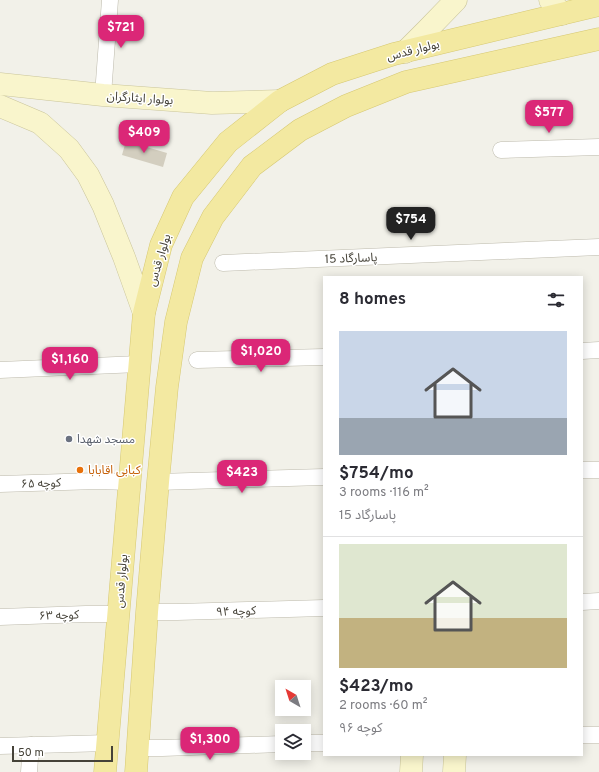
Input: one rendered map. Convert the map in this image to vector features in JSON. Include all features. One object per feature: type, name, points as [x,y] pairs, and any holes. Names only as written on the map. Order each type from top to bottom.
[{"type":"main road","points":[[405,52],[456,0]]},
{"type":"main road","name":"بولوار قدس","points":[[105,772],[144,313],[161,244],[183,197],[228,142],[280,101],[332,74],[394,54],[556,7],[599,5]]},
{"type":"main road","points":[[136,772],[147,612],[167,387],[176,322],[192,258],[212,217],[252,166],[300,130],[346,106],[406,82],[599,39]]},
{"type":"main road","name":"بولوار ایثارگران","points":[[0,84],[103,95],[212,103],[280,101]]},
{"type":"main road","points":[[0,106],[40,123],[69,150],[88,175],[103,205],[122,251],[144,313]]},
{"type":"main road","points":[[411,772],[412,756]]},
{"type":"main road","points":[[454,772],[455,756]]},
{"type":"street","points":[[103,95],[110,0]]},
{"type":"street","points":[[501,150],[599,147]]},
{"type":"street","name":"پاسارگاد 15","points":[[224,263],[599,248]]},
{"type":"street","points":[[583,351],[599,350]]},
{"type":"street","points":[[197,360],[323,357]]},
{"type":"street","points":[[0,370],[139,364]]},
{"type":"street","points":[[583,470],[599,470]]},
{"type":"street","points":[[158,482],[323,477]]},
{"type":"street","name":"کوچه ۶۵","points":[[0,484],[97,481],[130,482]]},
{"type":"street","points":[[583,602],[599,601]]},
{"type":"street","name":"کوچه ۹۴","points":[[147,612],[323,608]]},
{"type":"street","name":"کوچه ۶۳","points":[[0,617],[119,614]]},
{"type":"street","points":[[583,735],[599,735]]},
{"type":"street","points":[[0,746],[108,743]]},
{"type":"street","points":[[311,744],[323,743]]},
{"type":"street","points":[[138,748],[275,744]]},
{"type":"street","points":[[29,772],[31,745]]},
{"type":"building","points":[[126,141],[167,153],[163,167],[122,155]]},
{"type":"place","name":"مسجد شهدا","points":[[69,439]]},
{"type":"place","name":"کبابی اقابابا","points":[[80,470]]}]
